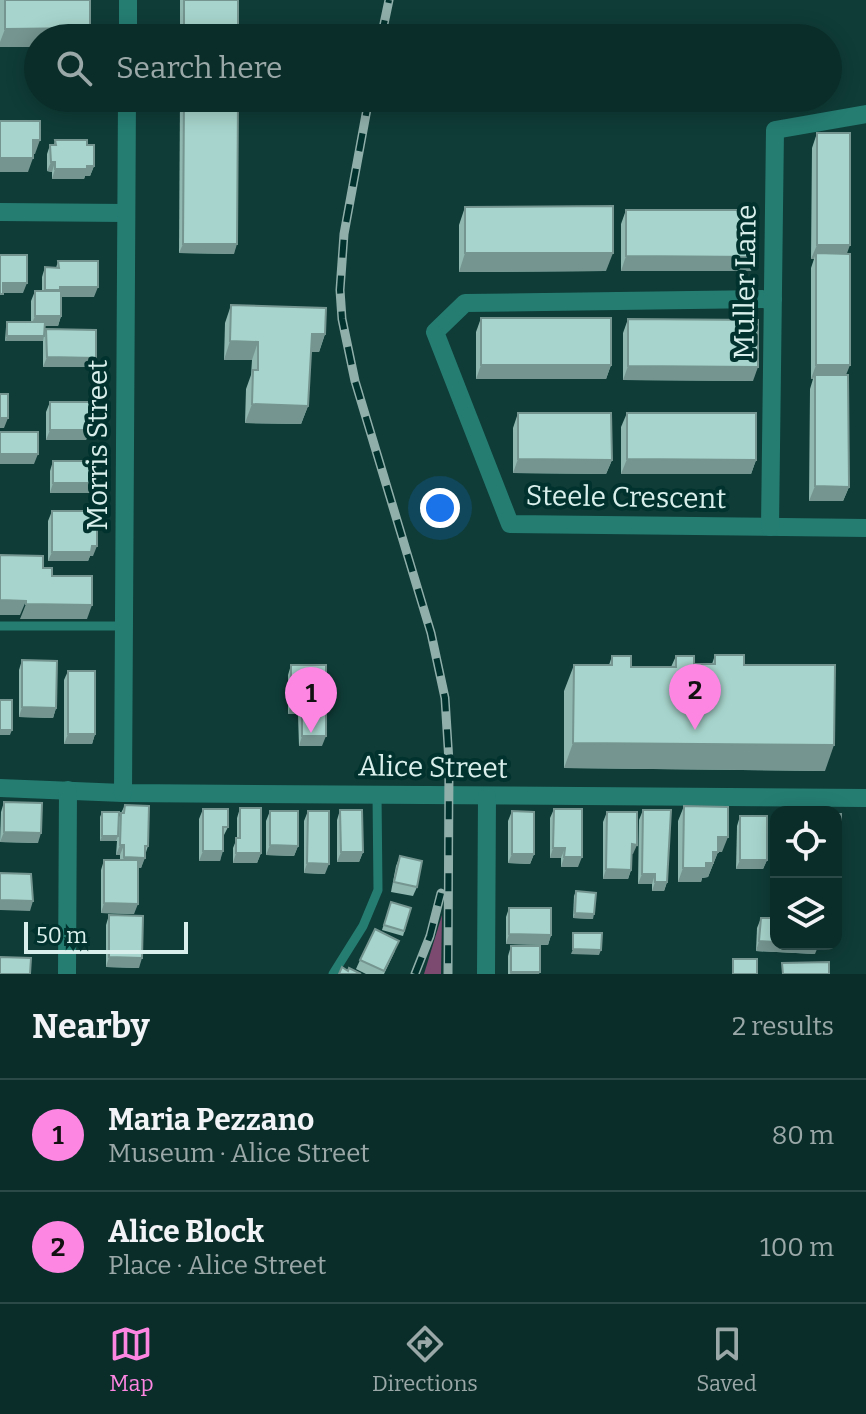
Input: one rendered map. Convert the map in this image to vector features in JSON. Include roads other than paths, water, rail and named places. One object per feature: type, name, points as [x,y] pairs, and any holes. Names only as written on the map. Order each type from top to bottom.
[{"type":"street","points":[[128,0],[128,24]]},
{"type":"street","name":"Morris Street","points":[[123,793],[127,112]]},
{"type":"street","name":"Muller Lane","points":[[770,527],[775,130],[866,114]]},
{"type":"street","points":[[0,212],[126,213]]},
{"type":"street","name":"Steele Crescent","points":[[773,299],[465,303],[435,332],[510,524],[866,528]]},
{"type":"street","name":"Alice Street","points":[[0,788],[123,793],[866,798]]},
{"type":"street","points":[[67,974],[68,790]]},
{"type":"street","points":[[486,974],[487,796]]},
{"type":"lane","points":[[0,626],[124,626]]},
{"type":"lane","points":[[333,974],[363,926],[378,890],[377,794]]},
{"type":"railway","points":[[384,24],[389,0]]},
{"type":"railway","points":[[366,112],[344,234],[340,290],[342,319],[355,381],[431,633],[445,698],[449,762],[448,974]]},
{"type":"railway","points":[[415,974],[430,936],[441,893]]},
{"type":"place","name":"Alice Block","points":[[695,730]]},
{"type":"place","name":"Maria Pezzano","points":[[311,733]]}]
